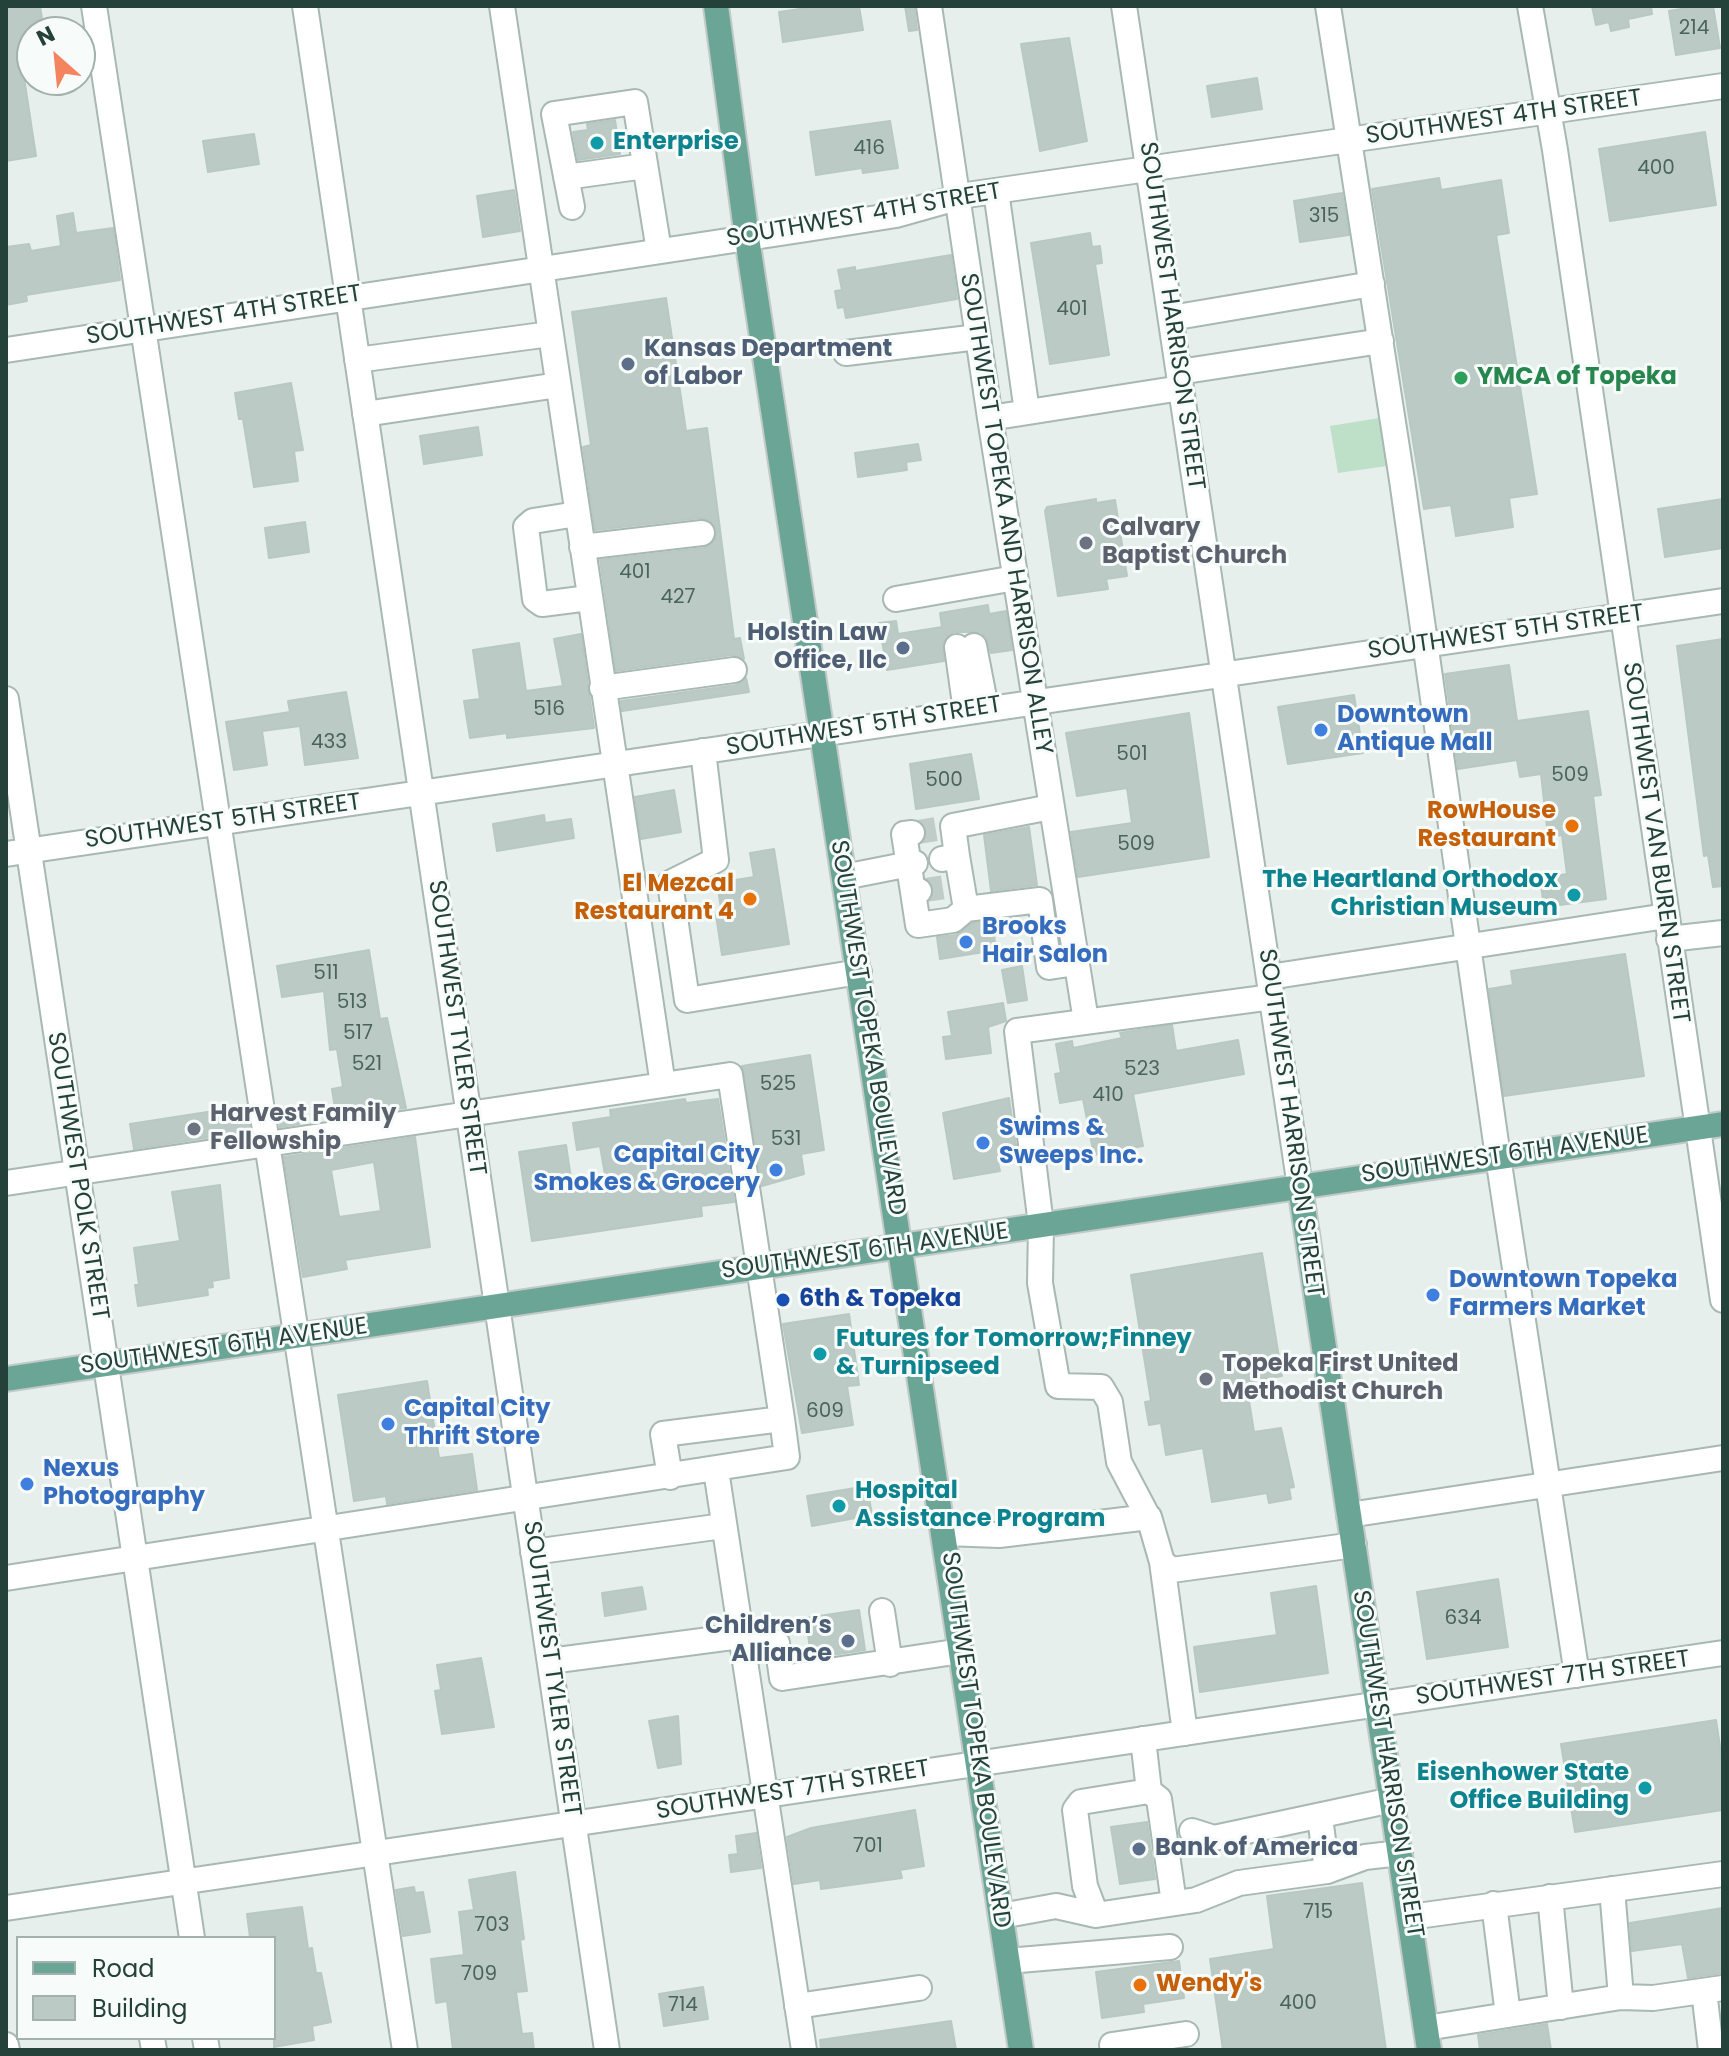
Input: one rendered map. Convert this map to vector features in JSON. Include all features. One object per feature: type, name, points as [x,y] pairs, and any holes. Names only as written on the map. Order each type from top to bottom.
[{"type":"main road","name":"SOUTHWEST TOPEKA BOULEVARD","points":[[716,6],[747,238],[1021,2050]]},
{"type":"main road","name":"SOUTHWEST 6TH AVENUE","points":[[6,1379],[1723,1124]]},
{"type":"main road","name":"SOUTHWEST HARRISON STREET","points":[[1300,1187],[1428,2039]]},
{"type":"street","points":[[94,6],[405,2050]]},
{"type":"street","name":"SOUTHWEST TYLER STREET","points":[[305,6],[607,2050]]},
{"type":"street","points":[[502,6],[663,1085]]},
{"type":"street","name":"SOUTHWEST TOPEKA AND HARRISON ALLEY","points":[[929,6],[990,418],[1086,1021]]},
{"type":"street","name":"SOUTHWEST HARRISON STREET","points":[[1124,6],[1300,1187]]},
{"type":"street","points":[[1328,6],[1381,341],[1498,1157],[1577,1675]]},
{"type":"street","name":"SOUTHWEST VAN BUREN STREET","points":[[1530,6],[1723,1300]]},
{"type":"street","name":"SOUTHWEST 4TH STREET","points":[[6,350],[896,215],[996,191],[1723,86]]},
{"type":"street","points":[[572,207],[554,114],[635,102],[659,251]]},
{"type":"street","points":[[566,177],[645,166]]},
{"type":"street","points":[[996,191],[1027,412]]},
{"type":"street","points":[[1171,318],[1372,284]]},
{"type":"street","points":[[357,360],[550,334]]},
{"type":"street","points":[[846,353],[978,337]]},
{"type":"street","points":[[990,418],[1381,341]]},
{"type":"street","points":[[365,414],[558,385]]},
{"type":"street","points":[[577,514],[533,521],[526,527],[535,599],[542,604],[589,598]]},
{"type":"street","points":[[582,547],[702,533]]},
{"type":"street","points":[[896,599],[1015,578]]},
{"type":"street","name":"SOUTHWEST 5TH STREET","points":[[17,852],[1723,601]]},
{"type":"street","points":[[966,647],[976,710]]},
{"type":"street","points":[[602,688],[734,670]]},
{"type":"street","name":"SOUTHWEST POLK STREET","points":[[6,699],[17,852],[77,1172],[192,1936]]},
{"type":"street","points":[[703,751],[716,860],[670,883],[687,1000],[859,972]]},
{"type":"street","points":[[1051,807],[904,834],[912,864],[918,925],[953,920],[966,909],[1066,897]]},
{"type":"street","points":[[934,829],[949,857],[954,885],[966,909]]},
{"type":"street","points":[[844,877],[912,864]]},
{"type":"street","points":[[1040,900],[1049,967],[1076,963]]},
{"type":"street","points":[[1185,1733],[1162,1562],[1148,1517],[1119,1462],[1110,1402],[1101,1387],[1058,1386],[1040,1283],[1041,1225],[1017,1031],[1086,1021],[1468,948],[1667,927],[1723,933]]},
{"type":"street","points":[[6,1183],[730,1075],[787,1457],[6,1578]]},
{"type":"street","points":[[670,1477],[663,1434],[782,1419]]},
{"type":"street","points":[[1349,1515],[1723,1458]]},
{"type":"street","points":[[716,1470],[804,2050]]},
{"type":"street","points":[[944,1533],[999,1535],[1148,1517]]},
{"type":"street","points":[[533,1552],[723,1526]]},
{"type":"street","points":[[1162,1562],[1172,1570],[1354,1545]]},
{"type":"street","points":[[882,1611],[890,1664]]},
{"type":"street","points":[[550,1661],[740,1636],[777,1643],[782,1678],[961,1651]]},
{"type":"street","name":"SOUTHWEST 7TH STREET","points":[[6,1908],[1723,1653]]},
{"type":"street","points":[[1143,1739],[1149,1791],[1159,1799],[1177,1827],[1174,1903]]},
{"type":"street","points":[[1096,1915],[1085,1886],[1075,1810],[1081,1802],[1149,1791]]},
{"type":"street","points":[[1177,1827],[1214,1838],[1392,1800]]},
{"type":"street","points":[[1320,1817],[1327,1871]]},
{"type":"street","points":[[1001,1916],[1056,1906],[1096,1915],[1196,1900],[1239,1883],[1327,1871],[1365,1857],[1400,1853]]},
{"type":"street","points":[[1410,1917],[1723,1874]]},
{"type":"street","points":[[1612,1889],[1621,1997]]},
{"type":"street","points":[[1550,1897],[1561,2007]]},
{"type":"street","points":[[1494,1904],[1508,2015]]},
{"type":"street","points":[[1008,1961],[1170,1947]]},
{"type":"street","points":[[797,2006],[919,1988]]},
{"type":"street","points":[[1428,2039],[1508,2015],[1621,1997],[1653,1998],[1713,1989],[1711,2050]]},
{"type":"street","points":[[1113,2050],[1112,2045],[1186,2034]]},
{"type":"green space","points":[[1379,418],[1387,466],[1338,473],[1330,426]]},
{"type":"building","points":[[6,6],[40,6],[42,16],[16,16],[16,96],[27,96],[36,156],[6,161]]},
{"type":"building","points":[[821,6],[859,6],[863,30],[783,42],[779,12]]},
{"type":"building","points":[[905,6],[914,6],[917,30],[909,31]]},
{"type":"building","points":[[1592,6],[1651,6],[1652,14],[1628,19],[1629,27],[1611,31],[1609,22],[1596,25]]},
{"type":"building","points":[[1713,6],[1720,48],[1676,55],[1669,11]]},
{"type":"building","points":[[1069,38],[1087,141],[1040,151],[1021,44]]},
{"type":"building","points":[[1257,78],[1262,109],[1212,117],[1207,86]]},
{"type":"building","name":"Enterprise","points":[[615,120],[620,154],[578,160],[573,132],[588,130],[587,124]]},
{"type":"building","points":[[890,121],[898,168],[863,173],[862,168],[816,175],[810,132]]},
{"type":"building","points":[[1705,132],[1716,205],[1610,221],[1599,149]]},
{"type":"building","points":[[254,134],[259,164],[208,172],[203,141]]},
{"type":"building","name":"YMCA of Topeka","points":[[1439,178],[1441,190],[1501,180],[1509,233],[1496,235],[1537,494],[1509,498],[1513,527],[1456,536],[1451,505],[1424,509],[1372,189]]},
{"type":"building","points":[[514,190],[520,231],[483,237],[477,196]]},
{"type":"building","points":[[1342,193],[1349,235],[1300,242],[1294,201]]},
{"type":"building","points":[[73,213],[76,233],[113,228],[120,280],[26,295],[27,301],[6,305],[6,247],[29,244],[31,251],[61,246],[57,216]]},
{"type":"building","points":[[1090,233],[1092,247],[1100,246],[1102,263],[1095,264],[1109,355],[1050,364],[1031,243]]},
{"type":"building","points":[[951,255],[957,299],[846,318],[844,307],[838,308],[835,291],[842,290],[838,270],[855,267],[855,271]]},
{"type":"building","points":[[666,298],[686,431],[707,428],[734,639],[740,638],[744,659],[732,655],[616,671],[600,560],[704,548],[715,540],[717,530],[709,520],[700,518],[595,530],[583,447],[591,445],[572,312]]},
{"type":"building","points":[[291,383],[303,450],[294,451],[298,481],[254,487],[243,419],[239,419],[235,393]]},
{"type":"building","points":[[478,427],[482,455],[424,464],[420,436]]},
{"type":"building","points":[[918,444],[921,460],[906,462],[907,470],[858,477],[855,453]]},
{"type":"building","name":"Calvary Baptist Church","points":[[1096,499],[1096,503],[1115,500],[1127,576],[1106,579],[1108,589],[1058,596],[1045,511],[1047,507]]},
{"type":"building","points":[[1723,499],[1723,548],[1665,557],[1658,509]]},
{"type":"building","points":[[305,522],[309,552],[269,558],[265,528]]},
{"type":"building","points":[[988,605],[989,614],[1006,611],[1012,650],[991,653],[986,637],[980,632],[954,632],[943,642],[944,661],[887,670],[879,623],[896,621],[898,634],[942,627],[940,613]]},
{"type":"building","points":[[581,634],[594,728],[507,738],[507,733],[470,738],[464,701],[480,699],[473,650],[519,643],[526,691],[563,686],[554,639]]},
{"type":"building","points":[[1723,639],[1723,886],[1713,887],[1708,855],[1704,856],[1677,646]]},
{"type":"building","points":[[1509,665],[1517,721],[1588,711],[1601,795],[1593,796],[1606,899],[1544,907],[1540,878],[1567,874],[1562,835],[1548,837],[1541,774],[1520,777],[1517,760],[1458,769],[1445,674]]},
{"type":"building","points":[[746,678],[749,692],[622,711],[621,701],[736,685]]},
{"type":"building","points":[[346,692],[358,758],[305,765],[300,726],[262,731],[267,765],[234,770],[226,722],[290,712],[288,701]]},
{"type":"building","name":"Downtown Antique Mall","points":[[1354,695],[1363,753],[1288,764],[1278,707]]},
{"type":"building","points":[[1189,713],[1209,857],[1078,877],[1071,832],[1132,823],[1127,788],[1077,796],[1066,733]]},
{"type":"building","points":[[971,754],[979,799],[916,809],[910,764]]},
{"type":"building","points":[[674,790],[681,832],[641,839],[635,797]]},
{"type":"building","points":[[544,815],[545,823],[571,819],[574,838],[497,851],[493,824]]},
{"type":"building","points":[[1029,827],[1037,885],[991,891],[984,835]]},
{"type":"building","name":"El Mezcal Restaurant 4","points":[[774,849],[789,944],[722,955],[716,915],[722,914],[717,883],[754,877],[750,853]]},
{"type":"building","name":"Brooks Hair Salon","points":[[992,921],[996,950],[940,959],[937,937],[956,935],[972,923]]},
{"type":"building","points":[[369,950],[380,1019],[387,1018],[406,1108],[336,1115],[332,1089],[343,1087],[337,1049],[330,1050],[324,991],[282,997],[277,966]]},
{"type":"building","points":[[1625,954],[1644,1076],[1504,1096],[1489,989],[1513,985],[1511,971]]},
{"type":"building","points":[[1022,966],[1027,1000],[1008,1003],[1002,970]]},
{"type":"building","points":[[1003,1003],[1006,1021],[988,1027],[991,1053],[946,1059],[943,1037],[952,1036],[948,1012]]},
{"type":"building","points":[[1172,1025],[1176,1051],[1238,1040],[1244,1074],[1133,1094],[1143,1146],[1094,1155],[1083,1099],[1060,1103],[1055,1074],[1061,1073],[1056,1044],[1072,1041],[1073,1048],[1122,1038],[1120,1033]]},
{"type":"building","points":[[810,1055],[824,1150],[801,1154],[804,1174],[762,1186],[742,1066]]},
{"type":"building","name":"Swims & Sweeps Inc.","points":[[1009,1098],[1018,1159],[998,1163],[1000,1171],[954,1179],[943,1113]]},
{"type":"building","points":[[685,1099],[686,1103],[718,1099],[734,1202],[701,1206],[702,1216],[532,1241],[519,1152],[566,1145],[573,1192],[607,1186],[600,1146],[577,1150],[573,1123],[611,1117],[610,1110]]},
{"type":"building","name":"Harvest Family Fellowship","points":[[246,1106],[250,1131],[134,1149],[130,1124]]},
{"type":"building","points":[[296,1107],[299,1124],[280,1127],[277,1110]]},
{"type":"building","points":[[415,1137],[430,1247],[345,1260],[347,1269],[303,1277],[284,1157]],"holes":[[[374,1162],[381,1211],[339,1217],[331,1170]]]},
{"type":"building","points":[[220,1185],[229,1278],[212,1281],[213,1287],[207,1288],[208,1295],[138,1306],[135,1285],[139,1285],[134,1248],[180,1241],[172,1192]]},
{"type":"building","name":"Topeka First United Methodist Church","points":[[1262,1253],[1282,1376],[1246,1382],[1254,1432],[1281,1428],[1294,1487],[1289,1488],[1291,1499],[1269,1503],[1267,1493],[1212,1502],[1203,1448],[1166,1455],[1161,1423],[1149,1425],[1145,1402],[1151,1401],[1131,1275]]},
{"type":"building","name":"Futures for Tomorrow;Finney & Turnipseed","points":[[849,1314],[859,1385],[847,1386],[853,1425],[802,1433],[783,1324]]},
{"type":"building","name":"Capital City Thrift Store","points":[[427,1381],[439,1458],[472,1454],[477,1490],[387,1504],[386,1496],[354,1501],[338,1395]]},
{"type":"building","name":"Hospital Assistance Program","points":[[867,1486],[872,1515],[812,1526],[807,1496]]},
{"type":"building","points":[[1498,1579],[1508,1647],[1427,1659],[1417,1592]]},
{"type":"building","points":[[1316,1586],[1328,1673],[1200,1692],[1194,1647],[1277,1635],[1271,1593]]},
{"type":"building","points":[[642,1587],[646,1609],[605,1616],[602,1593]]},
{"type":"building","points":[[859,1610],[865,1650],[811,1658],[806,1618]]},
{"type":"building","points":[[481,1658],[494,1727],[442,1734],[435,1691],[441,1690],[437,1665]]},
{"type":"building","points":[[678,1716],[681,1764],[658,1768],[649,1721]]},
{"type":"building","name":"Eisenhower State Office Building","points":[[1716,1720],[1723,1766],[1723,1810],[1575,1832],[1561,1744]]},
{"type":"building","points":[[915,1810],[924,1866],[900,1870],[902,1878],[821,1889],[820,1880],[794,1884],[787,1837],[811,1828]]},
{"type":"building","name":"Bank of America","points":[[1147,1822],[1155,1879],[1120,1884],[1111,1827]]},
{"type":"building","points":[[756,1833],[761,1868],[731,1872],[729,1855],[738,1854],[736,1836]]},
{"type":"building","points":[[515,1872],[527,1991],[516,1992],[522,2034],[532,2033],[534,2050],[453,2050],[447,2001],[436,2003],[431,1959],[464,1955],[459,1912],[474,1910],[469,1880]]},
{"type":"building","points":[[1362,1883],[1386,2050],[1223,2050],[1210,1959],[1274,1949],[1267,1896]]},
{"type":"building","points":[[414,1887],[415,1893],[423,1892],[430,1932],[403,1936],[396,1890]]},
{"type":"building","points":[[302,1907],[308,1949],[312,1948],[316,1973],[321,1973],[331,2022],[312,2026],[314,2040],[274,2047],[276,1936],[250,1936],[247,1914]]},
{"type":"building","points":[[1723,1908],[1723,1973],[1688,1978],[1682,1944],[1632,1951],[1630,1923]]},
{"type":"building","name":"Wendy's","points":[[1179,1961],[1184,1998],[1143,2004],[1144,2012],[1102,2018],[1096,1972]]},
{"type":"building","points":[[703,1987],[708,2019],[664,2026],[659,1994]]},
{"type":"building","points":[[951,2021],[956,2050],[821,2050],[820,2040]]},
{"type":"building","points":[[1547,2024],[1551,2050],[1480,2050],[1478,2035]]},
{"type":"tunnel","points":[[912,833],[936,829]]},
{"type":"tunnel","points":[[919,891],[945,887]]},
{"type":"place","name":"Enterprise","points":[[597,143]]},
{"type":"place","name":"Kansas Department of Labor","points":[[628,364]]},
{"type":"place","name":"YMCA of Topeka","points":[[1461,378]]},
{"type":"place","name":"Calvary Baptist Church","points":[[1086,543]]},
{"type":"place","name":"Holstin Law Office, llc","points":[[903,648]]},
{"type":"place","name":"Downtown Antique Mall","points":[[1321,730]]},
{"type":"place","name":"RowHouse Restaurant","points":[[1572,826]]},
{"type":"place","name":"The Heartland Orthodox Christian Museum","points":[[1574,895]]},
{"type":"place","name":"El Mezcal Restaurant 4","points":[[750,899]]},
{"type":"place","name":"Brooks Hair Salon","points":[[966,942]]},
{"type":"place","name":"Harvest Family Fellowship","points":[[194,1129]]},
{"type":"place","name":"Swims & Sweeps Inc.","points":[[983,1143]]},
{"type":"place","name":"Capital City Smokes & Grocery","points":[[776,1170]]},
{"type":"place","name":"Downtown Topeka Farmers Market","points":[[1433,1295]]},
{"type":"place","name":"6th & Topeka","points":[[783,1300]]},
{"type":"place","name":"Futures for Tomorrow;Finney & Turnipseed","points":[[820,1354]]},
{"type":"place","name":"Topeka First United Methodist Church","points":[[1206,1379]]},
{"type":"place","name":"Capital City Thrift Store","points":[[388,1424]]},
{"type":"place","name":"Nexus Photography","points":[[27,1484]]},
{"type":"place","name":"Hospital Assistance Program","points":[[839,1506]]},
{"type":"place","name":"Children’s Alliance","points":[[848,1641]]},
{"type":"place","name":"Eisenhower State Office Building","points":[[1645,1788]]},
{"type":"place","name":"Bank of America","points":[[1139,1849]]},
{"type":"place","name":"Wendy's","points":[[1140,1985]]}]
